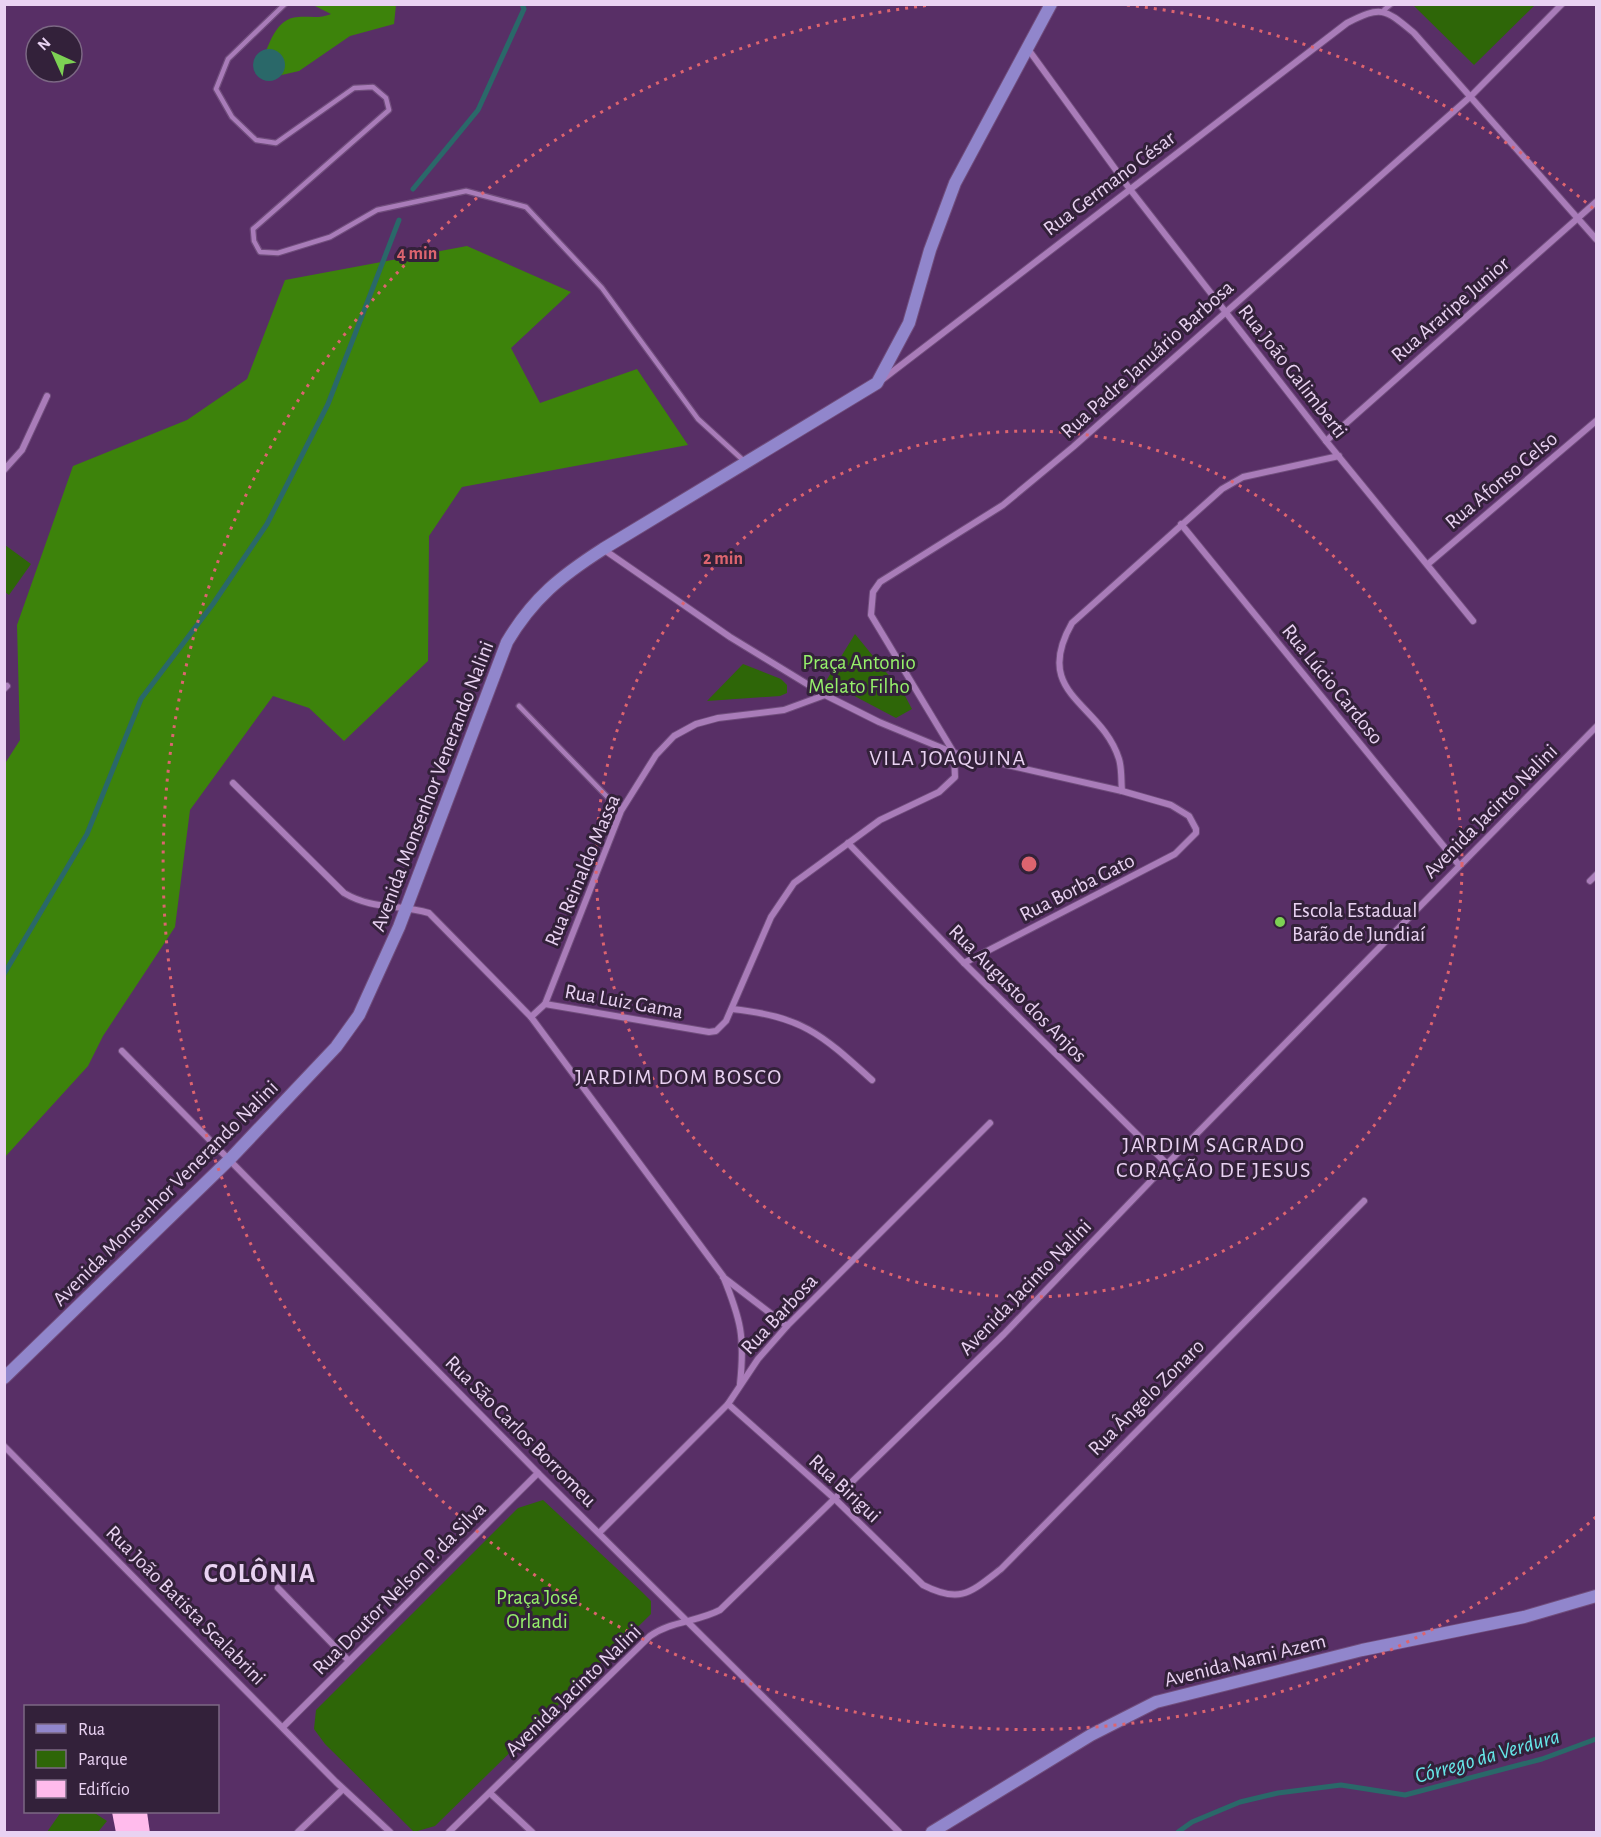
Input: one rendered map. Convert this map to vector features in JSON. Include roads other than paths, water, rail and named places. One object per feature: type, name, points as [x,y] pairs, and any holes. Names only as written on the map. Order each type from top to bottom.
[{"type":"street","points":[[877,383],[909,323],[930,250],[955,183],[1052,4]]},
{"type":"street","name":"Rua Padre Januário Barbosa","points":[[954,753],[871,615],[873,592],[880,582],[1003,505],[1073,447],[1470,97],[1562,4]]},
{"type":"street","points":[[1384,10],[1414,33],[1596,239]]},
{"type":"street","name":"Rua Germano César","points":[[877,383],[1347,23],[1364,14],[1384,10]]},
{"type":"street","name":"Rua João Galimberti","points":[[1028,49],[1129,188],[1326,441],[1473,621]]},
{"type":"street","name":"Rua Araripe Junior","points":[[1326,441],[1596,202]]},
{"type":"street","name":"Avenida Monsenhor Venerando Nalini","points":[[4,1378],[230,1159],[315,1070],[359,1015],[382,968],[407,907],[507,642],[521,618],[540,595],[568,571],[877,383]]},
{"type":"street","points":[[4,470],[22,450],[47,396]]},
{"type":"street","name":"Rua Afonso Celso","points":[[1428,564],[1596,421]]},
{"type":"street","points":[[603,549],[730,637],[825,695],[879,722],[954,753],[1122,791],[1119,758],[1096,720],[1068,691],[1058,661],[1062,642],[1072,623],[1222,489],[1243,477],[1340,456]]},
{"type":"street","name":"Rua Lúcio Cardoso","points":[[1181,524],[1459,865]]},
{"type":"street","name":"Rua Reinaldo Massa","points":[[545,1004],[621,811],[656,755],[674,736],[696,724],[718,718],[784,710],[825,695]]},
{"type":"street","name":"Avenida Jacinto Nalini","points":[[449,1833],[650,1636],[685,1621],[707,1617],[720,1610],[836,1500],[1004,1334],[1459,865],[1596,730]]},
{"type":"street","points":[[872,1080],[816,1033],[772,1014],[732,1009],[771,917],[787,891],[803,874],[880,820],[950,785],[955,777],[954,753]]},
{"type":"street","points":[[233,783],[344,893],[367,904],[407,907],[429,913],[531,1017],[723,1276],[788,1326]]},
{"type":"street","name":"Rua Borba Gato","points":[[964,963],[1175,854],[1192,839],[1196,829],[1193,821],[1184,811],[1122,791]]},
{"type":"street","name":"Rua Augusto dos Anjos","points":[[848,843],[964,963],[1167,1164]]},
{"type":"street","points":[[1590,881],[1596,875]]},
{"type":"street","name":"Rua Luiz Gama","points":[[531,1017],[545,1004],[716,1031],[732,1009]]},
{"type":"street","name":"Rua São Carlos Borromeu","points":[[122,1051],[685,1621],[899,1833]]},
{"type":"street","name":"Rua Barbosa","points":[[599,1533],[728,1404],[740,1384],[788,1326],[990,1123]]},
{"type":"street","name":"Rua Ângelo Zonaro","points":[[940,1594],[964,1595],[1001,1569],[1364,1201]]},
{"type":"street","points":[[723,1276],[741,1326],[744,1347],[740,1384]]},
{"type":"street","name":"Rua Birigui","points":[[728,1404],[836,1500],[905,1570],[923,1585],[940,1594]]},
{"type":"street","name":"Rua João Batista Scalabrini","points":[[4,1446],[343,1789]]},
{"type":"street","name":"Rua Doutor Nelson P. da Silva","points":[[283,1727],[538,1473]]},
{"type":"street","points":[[278,1588],[349,1661]]},
{"type":"street","name":"Avenida Nami Azem","points":[[932,1833],[1091,1735],[1156,1702],[1362,1650],[1524,1617],[1596,1596]]},
{"type":"street","points":[[298,1833],[343,1789],[390,1833]]},
{"type":"street","points":[[490,1793],[532,1833]]},
{"type":"lane","points":[[285,4],[228,59],[216,88],[232,117],[256,140],[276,143],[354,88],[373,87],[386,98],[389,110],[253,229],[254,241],[260,252],[278,252],[330,237],[377,210],[466,191],[526,207],[602,288],[698,419],[746,463]]},
{"type":"lane","points":[[1384,10],[1391,4]]},
{"type":"lane","points":[[519,706],[621,811]]},
{"type":"waterway","points":[[413,189],[478,110],[524,9],[522,4]]},
{"type":"waterway","points":[[4,974],[87,834],[141,699],[213,604],[267,524],[328,404],[399,220]]},
{"type":"waterway","name":"Córrego da Verdura","points":[[1178,1832],[1192,1822],[1240,1802],[1278,1793],[1341,1785],[1405,1795],[1542,1759],[1596,1739]]},
{"type":"place","name":"Escola Estadual Barão de Jundiaí","points":[[1280,922]]},
{"type":"district","name":"VILA JOAQUINA","points":[[948,757]]},
{"type":"district","name":"JARDIM DOM BOSCO","points":[[679,1076]]},
{"type":"district","name":"JARDIM SAGRADO CORAÇÃO DE JESUS","points":[[1214,1156]]},
{"type":"district","name":"COLÔNIA","points":[[260,1573]]},
{"type":"park label","name":"Praça Antonio Melato Filho","points":[[859,674]]},
{"type":"park label","name":"Praça José Orlandi","points":[[537,1609]]}]
